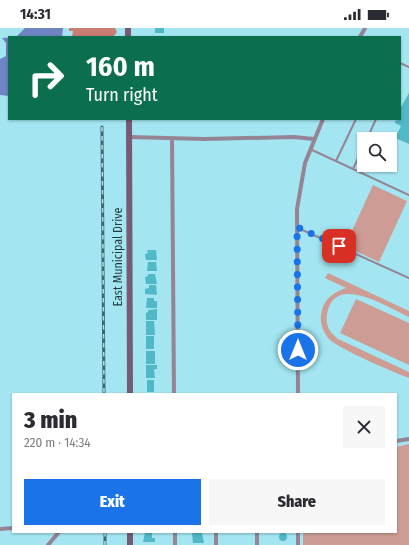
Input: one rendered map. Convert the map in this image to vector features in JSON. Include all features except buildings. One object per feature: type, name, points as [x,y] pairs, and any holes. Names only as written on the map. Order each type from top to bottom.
[{"type":"street","name":"East Municipal Drive","points":[[128,120],[130,393]]},
{"type":"street","points":[[298,393],[297,227],[301,180],[310,149],[323,120]]},
{"type":"street","points":[[129,137],[294,137],[314,139]]},
{"type":"street","points":[[172,138],[174,393]]},
{"type":"street","points":[[397,441],[409,440]]},
{"type":"street","points":[[0,528],[12,528]]},
{"type":"street","points":[[48,545],[58,533]]},
{"type":"street","points":[[130,533],[130,545]]},
{"type":"street","points":[[175,533],[175,545]]},
{"type":"street","points":[[216,533],[216,545]]},
{"type":"street","points":[[257,533],[257,545]]},
{"type":"street","points":[[298,533],[298,545]]},
{"type":"lane","points":[[401,63],[409,67]]},
{"type":"lane","points":[[336,161],[356,120]]},
{"type":"lane","points":[[370,132],[376,120]]},
{"type":"lane","points":[[310,149],[409,195]]},
{"type":"lane","points":[[353,169],[357,160]]},
{"type":"lane","points":[[297,227],[409,278]]},
{"type":"shaded area","points":[[69,28],[115,28],[117,32],[114,36],[72,36],[73,31],[69,31]]},
{"type":"shaded area","points":[[373,185],[407,201],[379,262],[345,246]]},
{"type":"shaded area","points":[[328,273],[409,311],[409,317],[363,296],[350,294],[340,295],[331,302],[327,315],[327,322],[329,328],[338,339],[409,372],[409,378],[354,354],[329,339],[323,329],[321,321],[323,306],[331,296],[346,288],[325,278]]},
{"type":"shaded area","points":[[356,299],[409,323],[409,365],[340,333]]},
{"type":"shaded area","points":[[409,444],[409,545],[303,545],[303,533],[397,533],[397,447]]},
{"type":"water","points":[[25,28],[63,28],[62,36],[17,36]]},
{"type":"water","points":[[2,38],[8,38],[8,96],[0,95],[0,59],[6,56],[6,43]]},
{"type":"railway","points":[[102,127],[104,393]]},
{"type":"railway","points":[[105,533],[105,545]]},
{"type":"route","points":[[298,350],[297,227],[339,246]]}]
